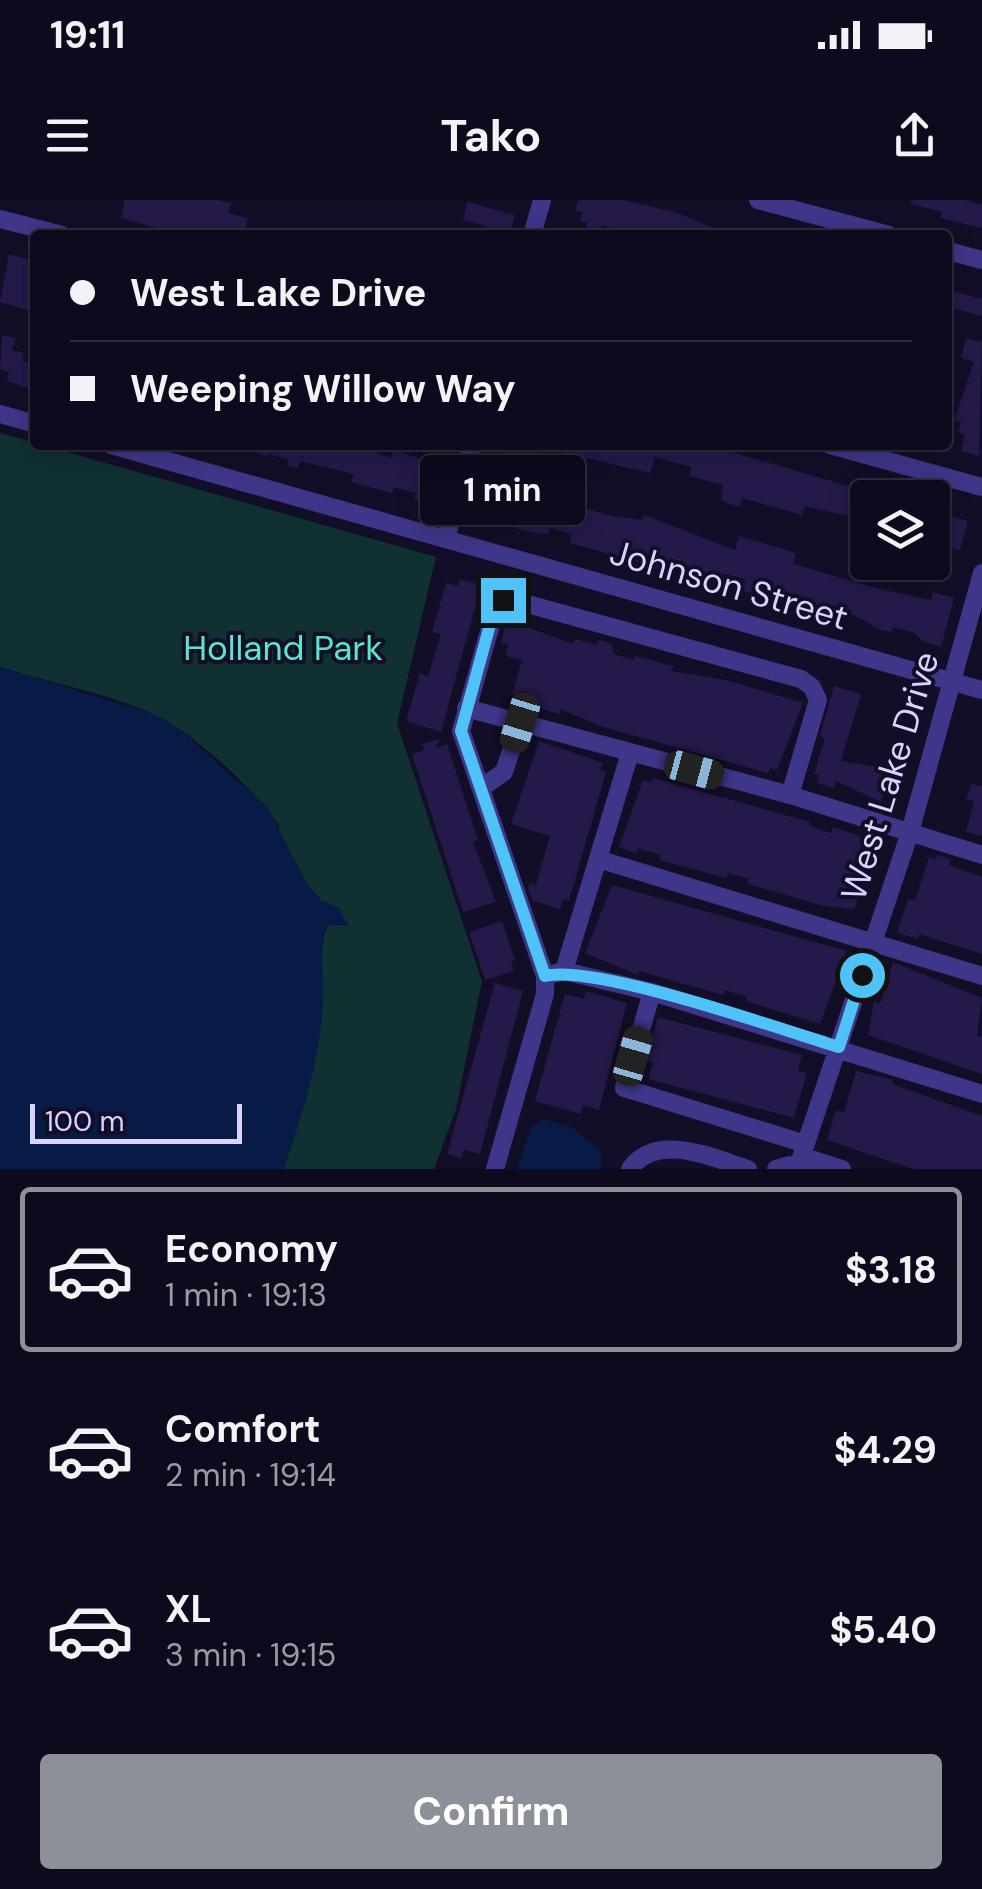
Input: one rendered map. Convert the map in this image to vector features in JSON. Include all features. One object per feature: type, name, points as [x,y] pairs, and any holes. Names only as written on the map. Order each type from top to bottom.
[{"type":"street","points":[[6,200],[0,219],[43,230]]},
{"type":"street","points":[[533,230],[542,200]]},
{"type":"street","points":[[758,200],[870,230]]},
{"type":"street","points":[[952,252],[982,260]]},
{"type":"street","points":[[0,414],[30,423]]},
{"type":"street","name":"Johnson Street","points":[[129,450],[982,690]]},
{"type":"street","points":[[446,538],[471,450]]},
{"type":"street","points":[[848,450],[982,487]]},
{"type":"street","name":"West Lake Drive","points":[[802,1159],[910,832],[982,573]]},
{"type":"street","points":[[555,973],[461,731],[494,610],[503,600],[801,679],[812,687],[818,700],[790,795]]},
{"type":"street","points":[[466,708],[790,795],[982,856]]},
{"type":"street","points":[[481,788],[504,772],[520,723]]},
{"type":"street","points":[[495,1169],[544,994],[598,859],[630,753]]},
{"type":"street","points":[[598,859],[982,976]]},
{"type":"street","points":[[555,973],[652,992],[982,1094]]},
{"type":"street","points":[[652,992],[624,1088],[802,1159],[842,1169]]},
{"type":"street","points":[[630,1169],[654,1151],[681,1150],[748,1169]]},
{"type":"street","points":[[776,1169],[802,1159]]},
{"type":"green space","name":"Holland Park","points":[[0,433],[30,442],[30,450],[60,450],[436,557],[397,723],[482,981],[456,1109],[434,1169],[0,1169],[280,827],[223,764],[171,724],[118,700],[0,667]]},
{"type":"water","points":[[0,667],[153,714],[178,728],[267,807],[308,885],[322,901],[338,907],[349,926],[329,925],[326,932],[322,1015],[315,1060],[284,1169],[0,1169]]},
{"type":"water","points":[[542,1119],[570,1126],[601,1151],[601,1169],[517,1169],[531,1128]]},
{"type":"building","points":[[125,200],[217,200],[231,203],[228,213],[248,218],[244,230],[162,230],[121,218]]},
{"type":"building","points":[[578,200],[622,200],[675,212],[718,230],[614,230],[602,225],[600,230],[585,230],[587,223],[580,221],[582,212],[575,211]]},
{"type":"building","points":[[911,200],[964,200],[982,205],[982,228],[940,218],[942,212],[911,204]]},
{"type":"building","points":[[467,202],[515,215],[511,230],[485,230],[486,226],[463,220]]},
{"type":"building","points":[[9,254],[30,260],[30,311],[0,302]]},
{"type":"building","points":[[952,291],[982,299],[982,316],[952,308]]},
{"type":"building","points":[[2,335],[16,338],[12,350],[24,353],[22,361],[30,363],[30,389],[7,381],[9,372],[0,369]]},
{"type":"building","points":[[966,338],[982,342],[979,456],[961,451],[965,435],[958,432],[961,422],[954,420],[974,362],[961,358]]},
{"type":"building","points":[[248,450],[370,450],[391,458],[393,451],[449,470],[442,501],[437,500],[435,506],[414,500],[416,493],[394,487],[392,493],[351,482],[354,474],[300,461],[298,468],[287,465],[289,460],[268,454],[267,457]]},
{"type":"building","points":[[506,450],[539,450],[545,454],[542,466],[505,455]]},
{"type":"building","points":[[565,450],[721,450],[850,487],[850,517],[805,506],[802,515],[742,498],[740,507],[730,504],[721,500],[723,485],[689,476],[691,467],[655,457],[650,473],[587,458],[583,470],[561,463]]},
{"type":"building","points":[[486,472],[501,476],[499,484],[506,490],[533,498],[535,493],[549,493],[578,499],[577,506],[611,516],[642,520],[644,515],[735,550],[739,536],[796,553],[793,564],[931,600],[933,592],[954,598],[941,647],[922,641],[915,633],[893,627],[892,632],[881,630],[853,615],[831,609],[830,615],[743,591],[746,579],[724,574],[721,583],[675,565],[673,572],[570,543],[572,534],[550,528],[549,534],[534,533],[478,518]]},
{"type":"building","points":[[950,516],[968,521],[960,550],[950,547]]},
{"type":"building","points":[[460,579],[481,585],[441,732],[406,721],[420,673],[428,676],[441,634],[432,632],[446,583],[458,586]]},
{"type":"building","points":[[507,620],[573,644],[575,639],[597,645],[599,640],[612,644],[613,654],[634,660],[635,656],[673,666],[671,671],[726,680],[803,703],[777,770],[770,768],[768,773],[600,726],[561,709],[559,714],[521,702],[522,698],[512,695],[522,660],[506,656],[508,644],[501,642]]},
{"type":"building","points":[[834,686],[861,694],[841,761],[883,768],[880,779],[887,782],[881,802],[836,781],[834,788],[817,783],[819,775],[814,774],[825,738],[820,736]]},
{"type":"building","points":[[439,739],[436,748],[447,744],[478,840],[473,842],[496,902],[463,912],[412,754],[424,750],[422,744]]},
{"type":"building","points":[[539,741],[603,763],[600,770],[606,772],[569,901],[564,899],[560,909],[533,901],[528,889],[530,883],[536,885],[550,836],[511,824]]},
{"type":"building","points":[[653,778],[810,822],[809,826],[831,833],[833,827],[869,839],[868,844],[879,847],[854,909],[824,906],[748,884],[749,879],[728,873],[726,878],[659,860],[660,855],[638,848],[636,853],[619,847],[643,780],[652,783]]},
{"type":"building","points":[[971,784],[982,786],[982,836],[966,832],[974,801],[966,799]]},
{"type":"building","points":[[937,855],[950,859],[949,865],[982,877],[982,954],[919,934],[918,939],[897,933],[908,899],[915,901],[929,857],[936,859]]},
{"type":"building","points":[[612,885],[847,951],[820,1024],[746,1001],[747,997],[725,990],[723,995],[639,971],[638,975],[585,953]]},
{"type":"building","points":[[502,921],[515,960],[511,962],[514,971],[485,980],[469,932]]},
{"type":"building","points":[[893,962],[982,998],[977,1036],[982,1037],[982,1074],[868,1035],[874,1002],[880,1004]]},
{"type":"building","points":[[495,983],[523,991],[480,1154],[464,1150],[461,1158],[447,1154]]},
{"type":"building","points":[[586,991],[627,1003],[599,1110],[583,1105],[581,1114],[535,1101],[565,994],[584,999]]},
{"type":"building","points":[[658,1017],[802,1055],[798,1071],[807,1073],[794,1118],[648,1079],[653,1063],[645,1061]]},
{"type":"building","points":[[856,1071],[893,1080],[892,1084],[982,1116],[982,1169],[913,1169],[827,1140],[836,1110],[844,1113]]},
{"type":"route","points":[[503,600],[494,610],[461,731],[545,976],[564,971],[652,992],[839,1047],[862,975]]}]
